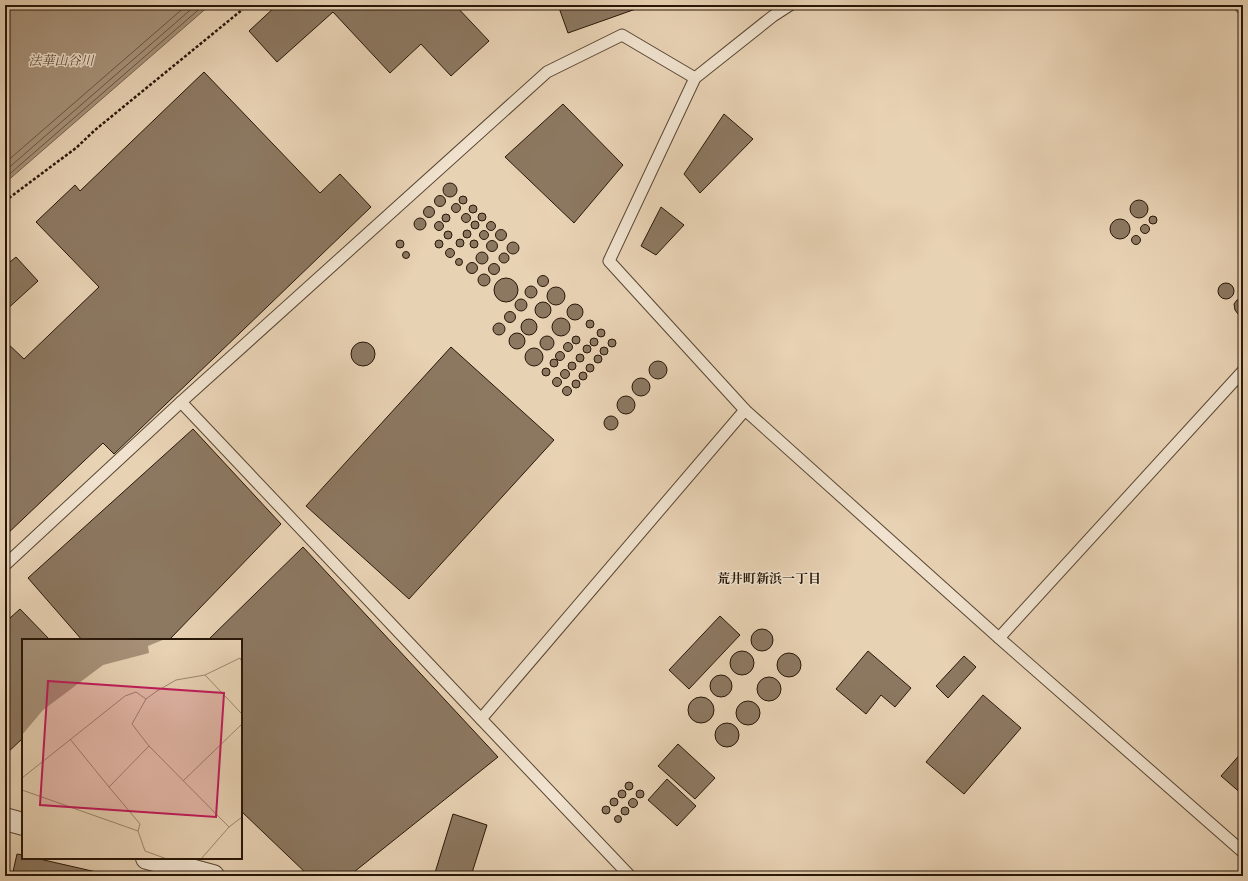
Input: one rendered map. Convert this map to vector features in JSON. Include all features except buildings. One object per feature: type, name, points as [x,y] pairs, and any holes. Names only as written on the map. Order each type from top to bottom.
[{"type":"street","points":[[5,819],[22,824]]},
{"type":"street","points":[[151,859],[213,876]]},
{"type":"lane","points":[[790,5],[773,16],[695,78],[609,261],[745,410],[999,638],[1243,852]]},
{"type":"lane","points":[[1239,5],[1243,9]]},
{"type":"lane","points":[[5,565],[181,402],[547,72],[622,34],[695,78]]},
{"type":"lane","points":[[999,638],[1243,371]]},
{"type":"lane","points":[[181,402],[630,876]]},
{"type":"lane","points":[[481,719],[745,410]]},
{"type":"path","points":[[5,201],[76,148],[95,130],[248,5]]},
{"type":"water","name":"法華山谷川","points":[[5,5],[210,5],[5,183]]},
{"type":"district","name":"荒井町新浜一丁目","points":[[769,579]]}]
